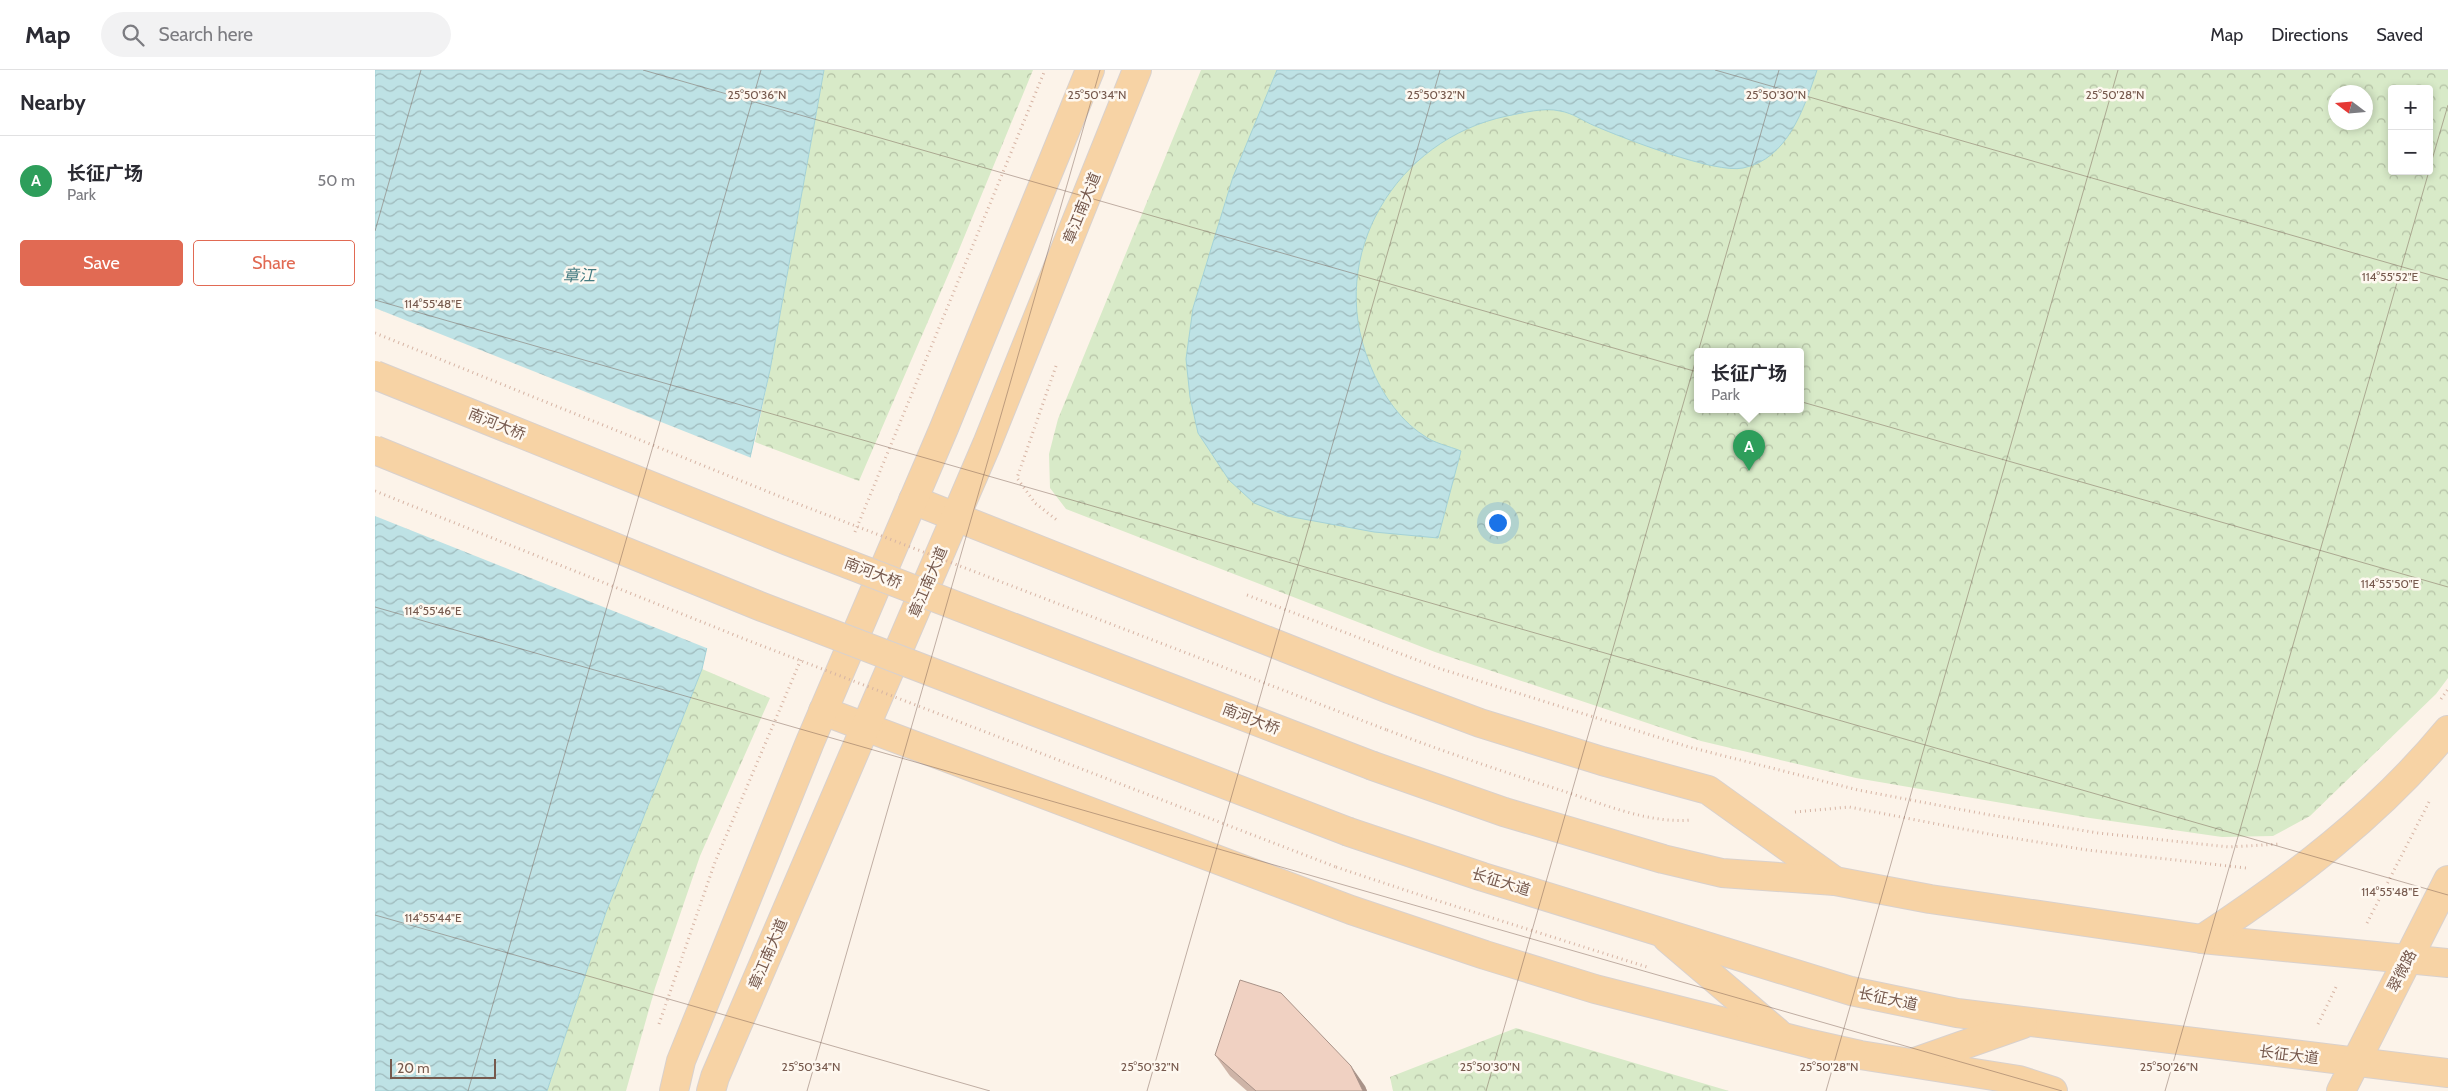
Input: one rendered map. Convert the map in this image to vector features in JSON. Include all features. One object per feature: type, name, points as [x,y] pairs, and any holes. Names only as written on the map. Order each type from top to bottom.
[{"type":"main road","points":[[674,1091],[681,1061],[823,711],[913,500],[1090,70]]},
{"type":"main road","name":"章江南大道","points":[[711,1091],[719,1068],[987,444],[1137,70]]},
{"type":"main road","name":"南河大桥","points":[[375,375],[788,541],[1373,766],[1504,812],[1663,859],[1722,873],[1835,882]]},
{"type":"main road","name":"长征大道","points":[[375,450],[762,608],[1349,832],[1483,877],[1851,991],[1957,1013],[2448,1073]]},
{"type":"main road","points":[[913,500],[1389,689],[1481,723],[1601,761],[1708,790],[1835,882],[1930,899],[2202,939],[2448,963]]},
{"type":"main road","points":[[823,711],[1419,934],[1595,989],[1684,1013],[1860,1055],[2019,1080],[2053,1091]]},
{"type":"main road","points":[[2202,939],[2273,892],[2317,857],[2400,785],[2448,730]]},
{"type":"main road","name":"翠微路","points":[[2341,1091],[2448,880]]},
{"type":"main road","points":[[1657,930],[1780,1035]]},
{"type":"main road","points":[[1911,1063],[2027,1022]]},
{"type":"path","points":[[375,333],[801,505],[1387,730],[1591,800],[1653,818],[1678,822],[1695,820]]},
{"type":"path","points":[[1017,478],[1035,503],[1063,524]]},
{"type":"path","points":[[375,491],[747,640],[1336,867]]},
{"type":"path","points":[[1245,594],[1447,671],[1689,747],[1858,790],[2098,833],[2229,847],[2280,844]]},
{"type":"path","points":[[2394,870],[2433,795]]},
{"type":"path","points":[[1745,816],[1849,807],[1994,835],[2087,850],[2250,869]]},
{"type":"green space","points":[[824,70],[1033,70],[958,252],[859,481],[755,442],[770,370]]},
{"type":"green space","points":[[1201,70],[2448,70],[2448,678],[2436,694],[2310,816],[2273,836],[2222,837],[2090,818],[1856,778],[1701,741],[1435,652],[1066,509],[1050,488],[1049,454],[1058,419]]},
{"type":"green space","points":[[702,669],[770,698],[700,856],[655,988],[626,1091],[547,1091],[606,912]]},
{"type":"green space","points":[[1516,1028],[1729,1091],[1393,1091],[1390,1077]]},
{"type":"water","name":"章江","points":[[375,70],[824,70],[770,370],[702,669],[606,912],[547,1091],[375,1091]]},
{"type":"water","points":[[1277,70],[1817,70],[1800,115],[1783,143],[1759,163],[1743,168],[1712,166],[1691,161],[1595,126],[1569,113],[1547,110],[1507,116],[1467,129],[1433,149],[1403,176],[1380,208],[1365,243],[1357,282],[1358,322],[1369,362],[1390,403],[1405,421],[1427,438],[1461,451],[1438,538],[1374,532],[1287,516],[1254,503],[1229,480],[1198,433],[1190,397],[1186,359],[1193,308],[1233,177]]},
{"type":"pier","points":[[375,308],[754,459],[709,649],[375,516]]},
{"type":"building","points":[[1240,980],[1281,993],[1351,1066],[1363,1091],[1256,1091],[1215,1055]]},
{"type":"place","name":"长征广场","points":[[1749,471]]}]
